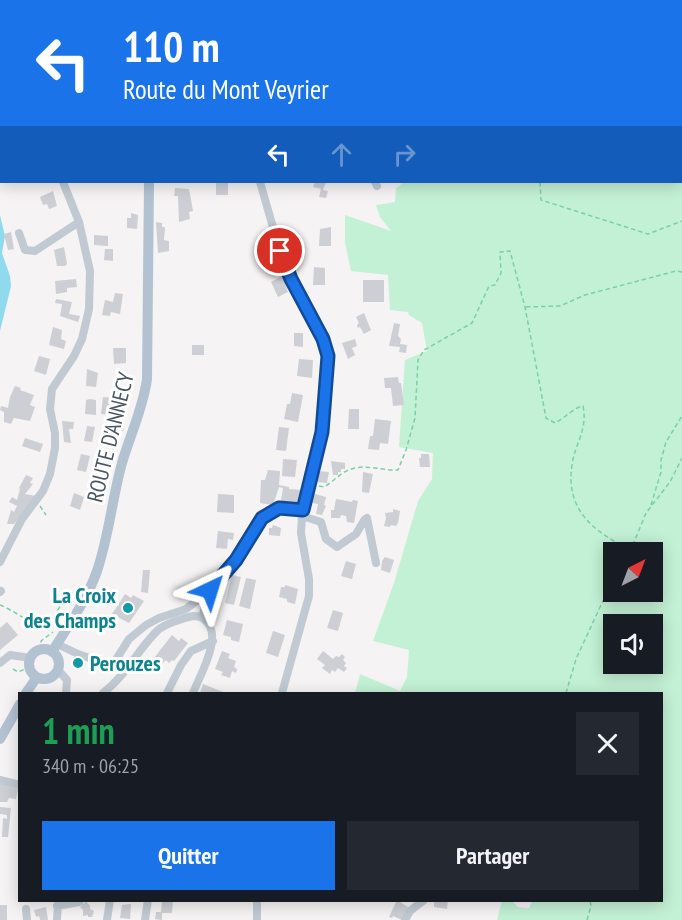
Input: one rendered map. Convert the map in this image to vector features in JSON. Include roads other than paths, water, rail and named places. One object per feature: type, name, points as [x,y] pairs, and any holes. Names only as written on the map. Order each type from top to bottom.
[{"type":"main road","name":"ROUTE D'ANNECY","points":[[50,648],[85,598],[97,570],[122,462],[143,401],[147,370],[149,183]]},
{"type":"main road","points":[[50,648],[58,661],[58,670],[51,678],[44,679],[38,677],[31,663],[50,648]]},
{"type":"main road","points":[[27,692],[38,677]]},
{"type":"main road","points":[[0,739],[18,708]]},
{"type":"street","points":[[0,562],[22,519],[37,501],[46,484],[54,458],[55,433],[50,402],[52,389],[74,356],[82,339],[89,309],[90,271],[80,222],[63,183]]},
{"type":"street","points":[[260,183],[274,235],[284,262],[320,332],[328,356],[322,432],[302,513],[301,533],[309,579],[309,596],[282,692]]},
{"type":"street","points":[[19,233],[25,250],[34,251],[80,222]]},
{"type":"street","points":[[50,648],[78,654],[112,666],[130,638],[148,623],[186,609],[210,590],[236,560],[262,518],[279,508],[302,513],[321,522],[326,539],[337,547],[356,534],[367,518],[376,564]]},
{"type":"street","points":[[202,617],[210,590]]},
{"type":"street","points":[[104,692],[116,682],[157,630],[192,616],[202,617],[212,629],[213,641],[193,692]]},
{"type":"street","points":[[168,692],[191,651],[213,641]]},
{"type":"street","points":[[0,663],[7,656],[14,654],[31,663]]},
{"type":"street","points":[[58,670],[67,680],[66,692]]},
{"type":"street","points":[[0,780],[18,784]]},
{"type":"street","points":[[57,920],[58,903],[79,902]]},
{"type":"street","points":[[107,920],[110,902]]},
{"type":"street","points":[[145,920],[148,902]]},
{"type":"street","points":[[257,902],[257,920]]},
{"type":"street","points":[[405,920],[422,902]]},
{"type":"street","points":[[26,909],[27,920]]},
{"type":"water","points":[[0,215],[5,236],[2,253],[11,286],[0,331]]},
{"type":"place","name":"La Croix des Champs","points":[[128,608]]},
{"type":"place","name":"Perouzes","points":[[78,663]]}]
